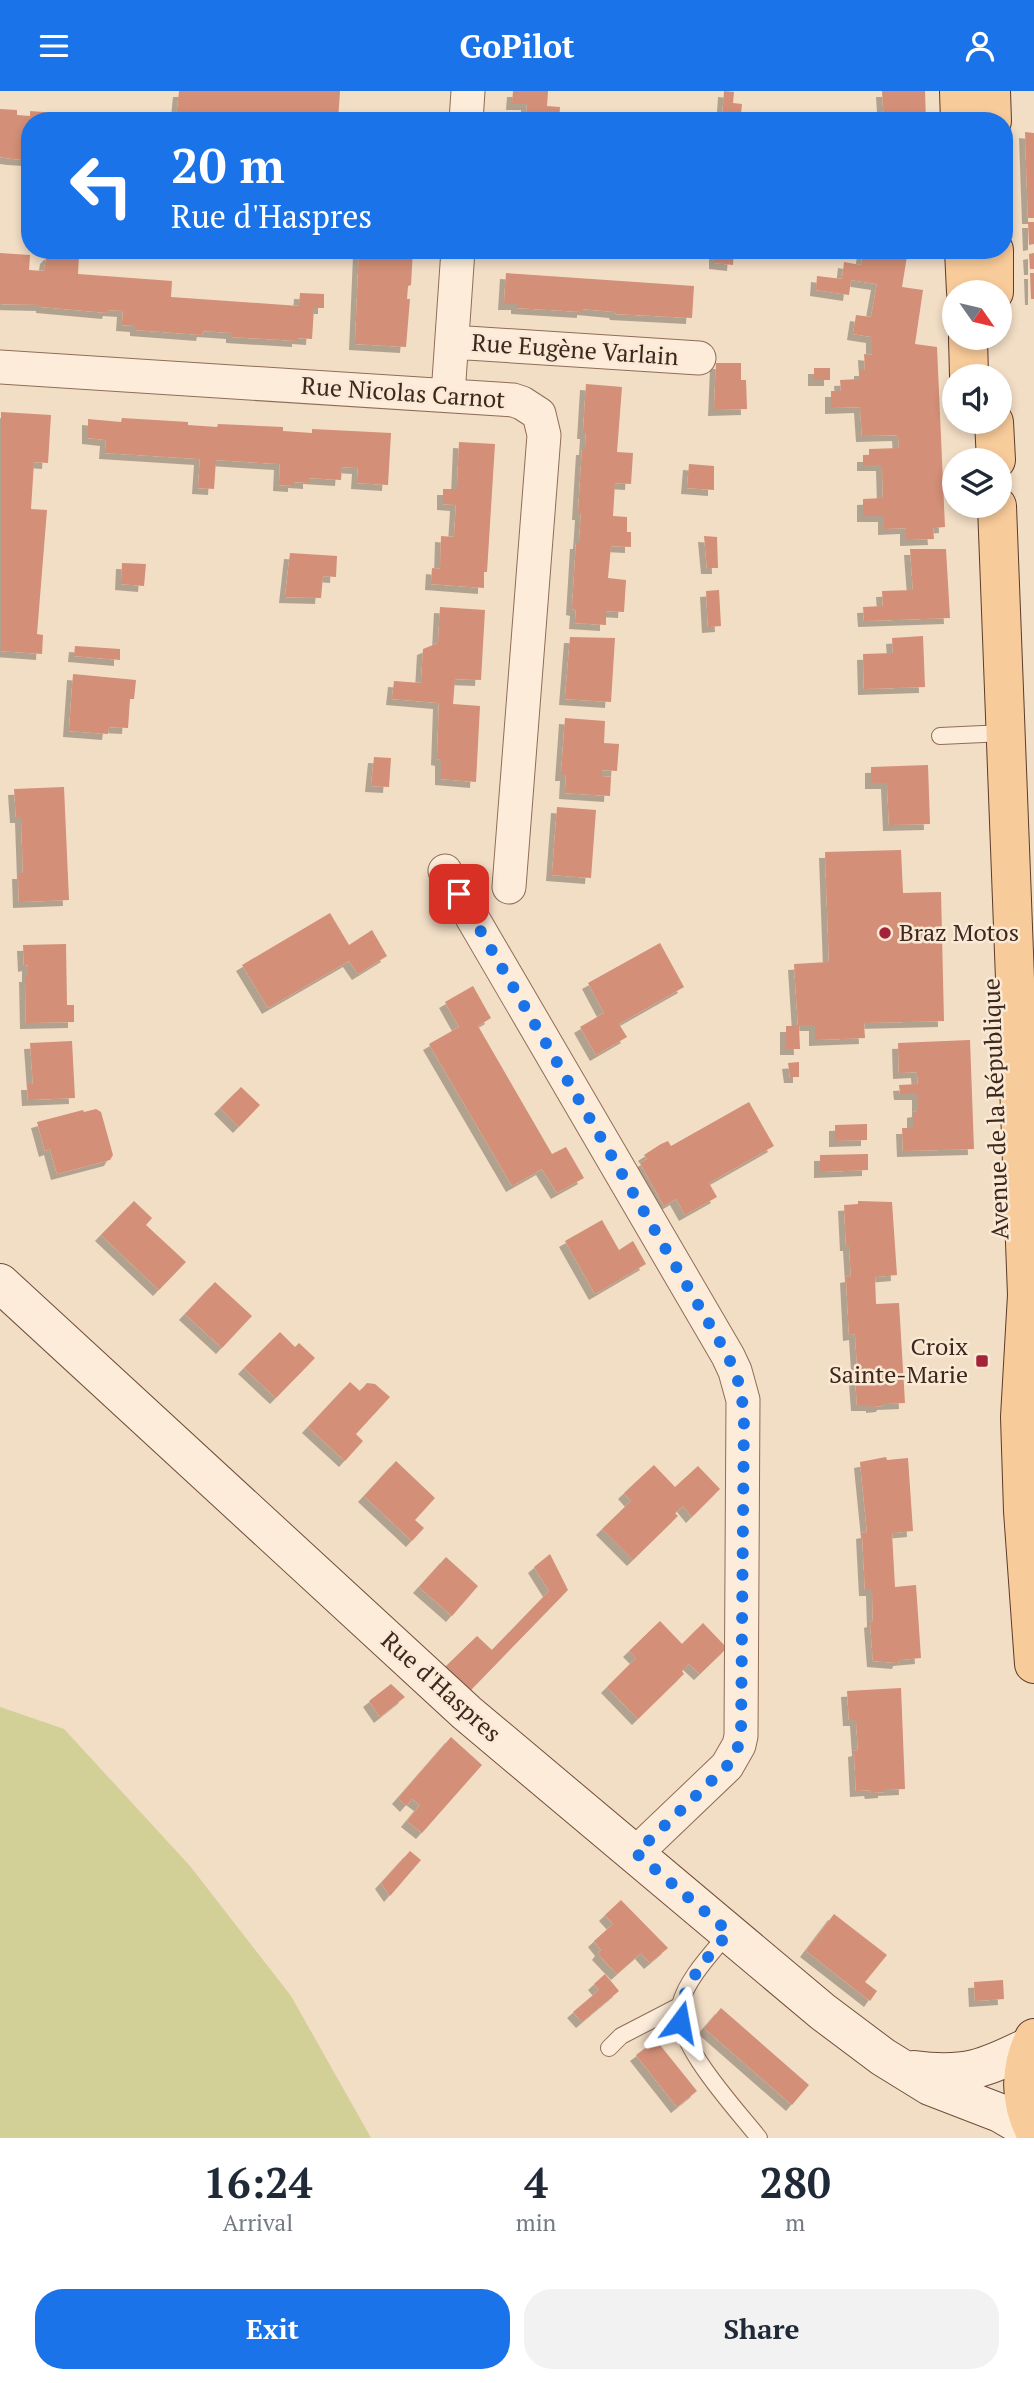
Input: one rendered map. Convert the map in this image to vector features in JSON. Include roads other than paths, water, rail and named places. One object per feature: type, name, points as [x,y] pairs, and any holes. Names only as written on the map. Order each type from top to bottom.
[{"type":"main road","points":[[958,91],[959,112]]},
{"type":"main road","points":[[991,91],[992,112]]},
{"type":"main road","points":[[964,259],[965,280]]},
{"type":"main road","points":[[994,259],[994,280]]},
{"type":"main road","name":"Avenue de la République","points":[[975,518],[993,734],[1027,1295],[1020,1417],[1023,1511],[1034,1664]]},
{"type":"main road","name":"Avenue de la République","points":[[993,734],[997,518]]},
{"type":"main road","name":"Rue d'Haspres","points":[[0,1283],[467,1713],[833,2020],[862,2043],[948,2095],[1000,2113],[1034,2131]]},
{"type":"main road","points":[[1032,2042],[1026,2058],[1023,2084],[1026,2110],[1034,2131]]},
{"type":"main road","name":"Rue d'Haspres","points":[[902,2069],[966,2072],[985,2068],[1032,2042]]},
{"type":"street","points":[[467,112],[468,91]]},
{"type":"street","name":"Rue Eugène Varlain","points":[[448,395],[457,259]]},
{"type":"street","name":"Rue Eugène Varlain","points":[[452,342],[699,358]]},
{"type":"street","name":"Rue Nicolas Carnot","points":[[0,367],[448,395],[522,403],[539,414],[544,435],[509,887]]},
{"type":"street","points":[[445,871],[728,1356],[740,1386],[744,1414],[739,1745],[727,1766],[636,1853]]},
{"type":"lane","points":[[940,736],[993,734]]},
{"type":"lane","points":[[729,1932],[692,1980],[679,2006],[680,2022],[694,2054],[759,2138]]},
{"type":"lane","points":[[609,2048],[621,2036],[679,2006]]},
{"type":"place","name":"Braz Motos","points":[[885,933]]},
{"type":"place","name":"Croix Sainte-Marie","points":[[982,1361]]}]
